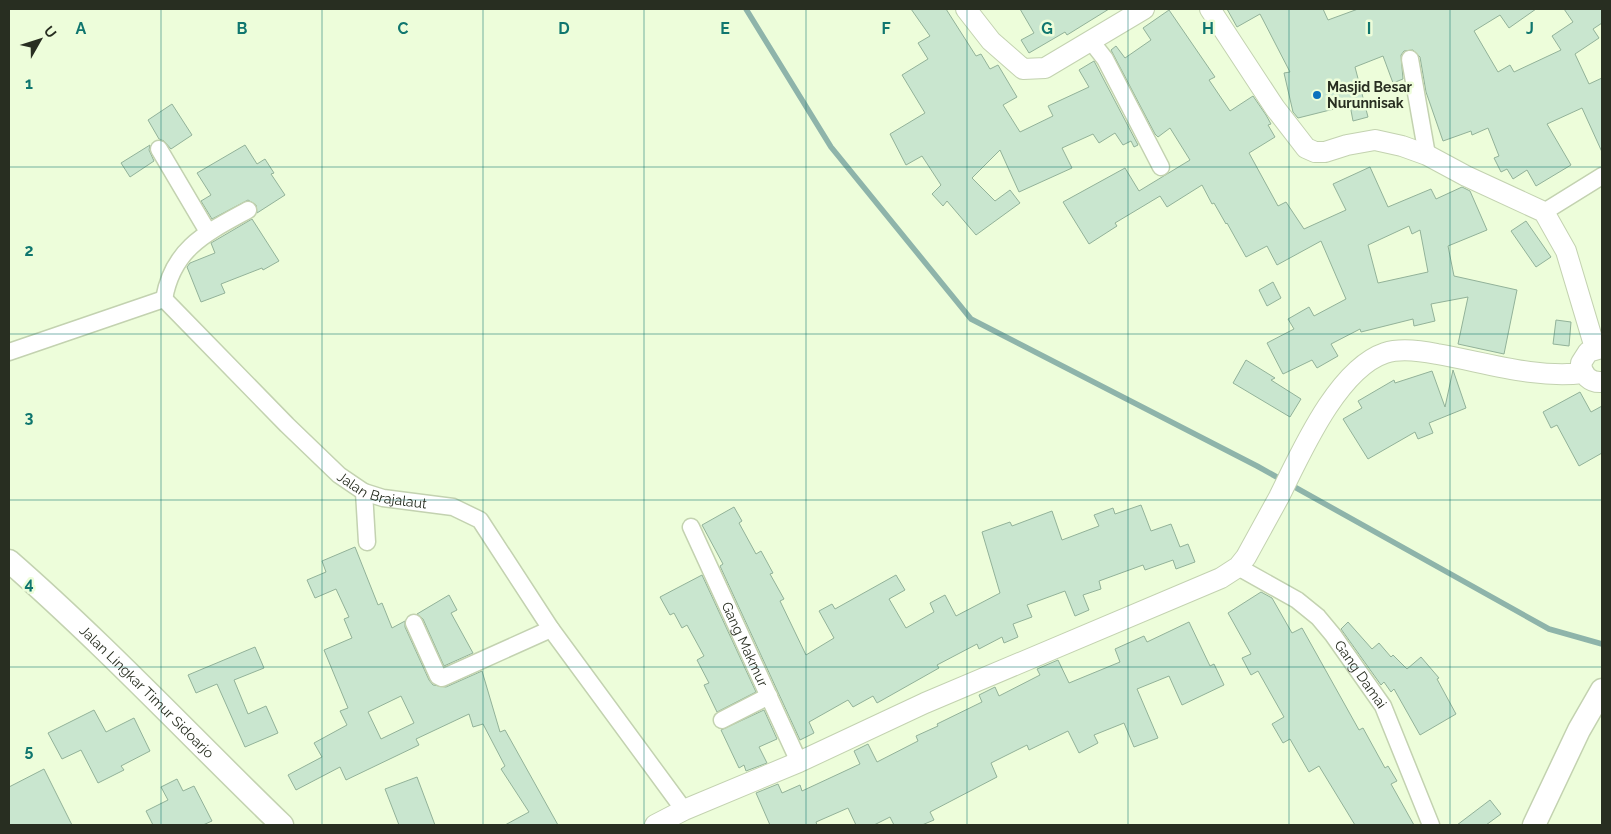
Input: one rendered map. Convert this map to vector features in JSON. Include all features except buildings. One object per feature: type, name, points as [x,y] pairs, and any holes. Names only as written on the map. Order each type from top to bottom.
[{"type":"main road","name":"Jalan Lingkar Timur Sidoarjo","points":[[9,562],[107,650],[144,690],[282,825]]},
{"type":"main road","points":[[1534,825],[1579,730],[1602,690]]},
{"type":"street","points":[[966,9],[991,41],[1023,69],[1045,68],[1144,9]]},
{"type":"street","points":[[1210,9],[1275,108],[1306,148],[1315,152],[1324,152],[1347,145],[1375,140],[1402,146],[1427,155],[1466,176],[1544,212],[1566,250],[1599,348],[1583,358],[1583,373]]},
{"type":"street","points":[[1091,41],[1105,59],[1161,167]]},
{"type":"street","points":[[1410,60],[1427,155]]},
{"type":"street","points":[[159,148],[208,232]]},
{"type":"street","points":[[1544,212],[1602,176]]},
{"type":"street","points":[[9,352],[164,299],[171,272],[187,250],[208,232],[248,210]]},
{"type":"street","name":"Jalan Brajalaut","points":[[164,299],[287,426],[339,474],[364,492],[383,498],[443,505],[462,510],[480,520],[551,629],[693,806]]},
{"type":"street","points":[[655,825],[693,806],[799,762],[925,703],[1222,578],[1242,562],[1326,408],[1351,377],[1371,360],[1385,353],[1400,351],[1434,353],[1531,371],[1583,373],[1593,381],[1602,382]]},
{"type":"street","points":[[364,492],[366,542]]},
{"type":"street","name":"Gang Makmur","points":[[691,527],[799,762]]},
{"type":"street","name":"Gang Damai","points":[[1242,562],[1318,616],[1333,635],[1383,706],[1431,825]]},
{"type":"street","points":[[414,624],[438,676],[442,678],[551,629]]},
{"type":"street","points":[[722,720],[769,696]]},
{"type":"waterway","points":[[746,9],[831,147],[971,319],[1257,466],[1549,629],[1602,644]]},
{"type":"place","name":"Masjid Besar Nurunnisak","points":[[1317,95]]}]
